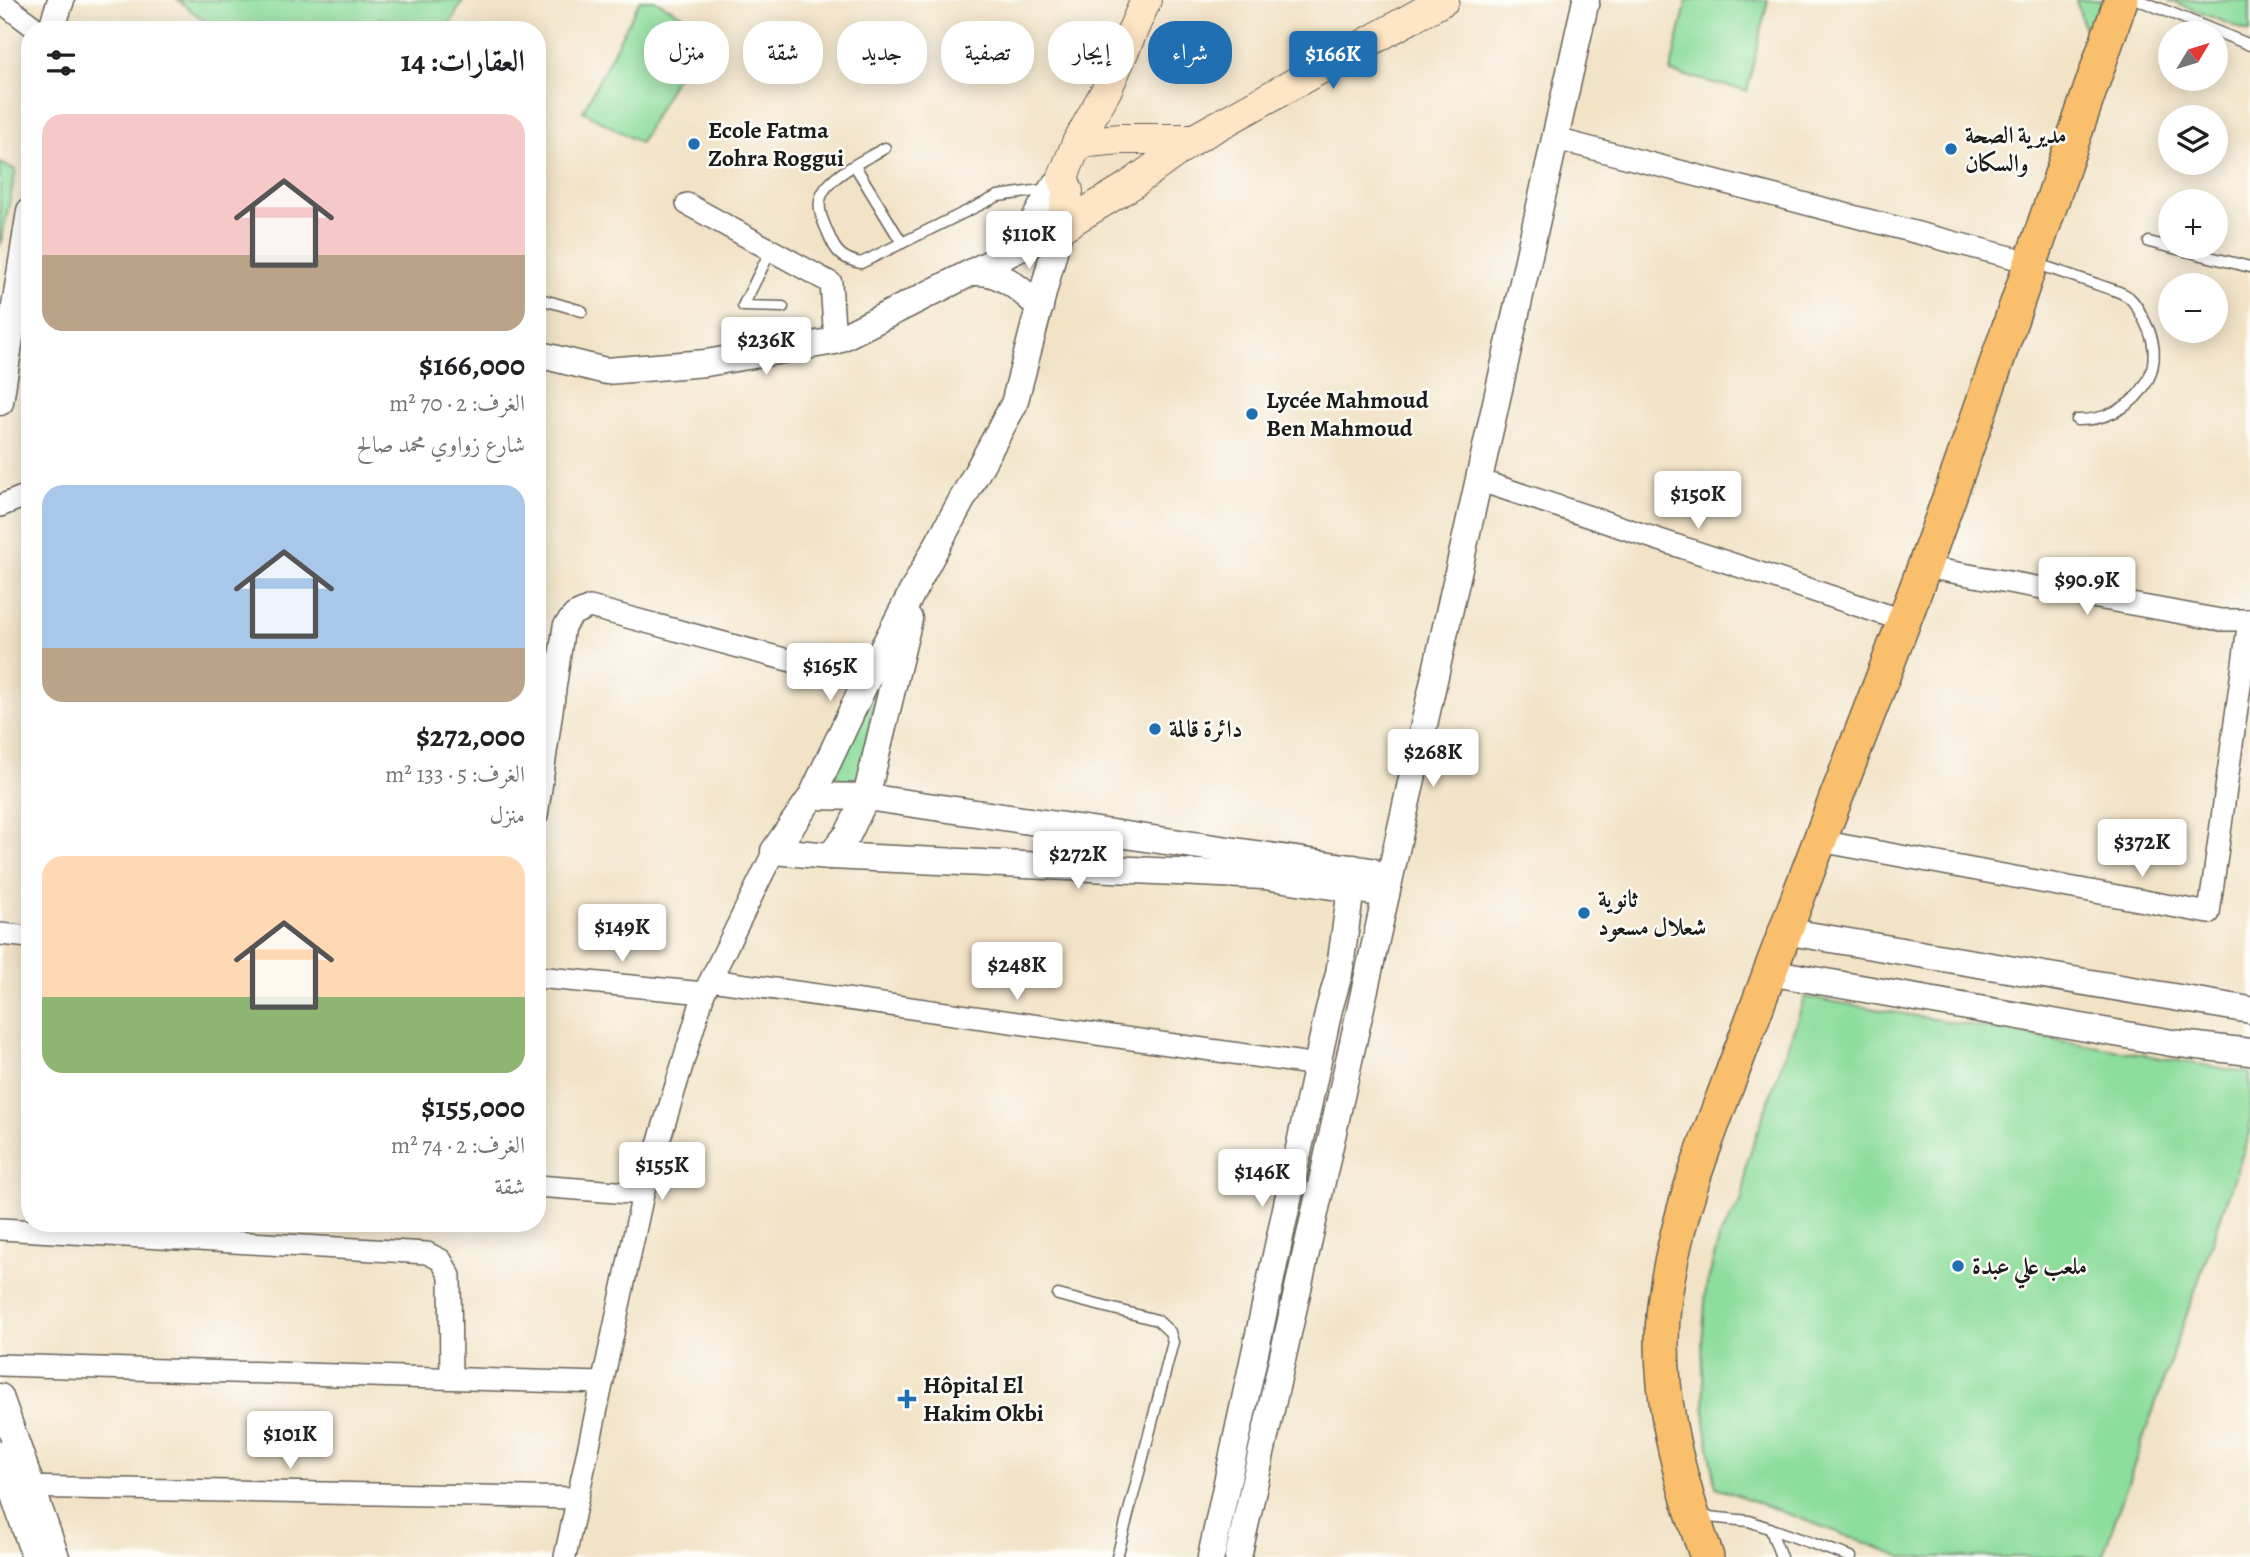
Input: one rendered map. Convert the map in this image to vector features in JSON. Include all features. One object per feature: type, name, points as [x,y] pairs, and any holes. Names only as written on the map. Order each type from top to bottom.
[{"type":"main road","points":[[1060,228],[1068,191],[1058,183],[1107,89],[1146,0]]},
{"type":"main road","points":[[1060,228],[1129,186],[1194,139],[1444,0]]},
{"type":"main road","points":[[1707,1557],[1692,1515],[1665,1393],[1662,1344],[1665,1294],[1673,1250],[1689,1195],[1784,931],[1905,621],[2121,0]]},
{"type":"main road","points":[[1107,89],[1120,129],[1129,186]]},
{"type":"main road","points":[[1077,143],[1121,139],[1194,139]]},
{"type":"street","points":[[43,0],[47,21]]},
{"type":"street","points":[[53,21],[61,0]]},
{"type":"street","points":[[0,1],[26,21]]},
{"type":"street","points":[[1238,1557],[1556,139],[1583,4]]},
{"type":"street","points":[[1556,139],[2030,262]]},
{"type":"street","points":[[976,272],[1028,231],[1058,183]]},
{"type":"street","points":[[687,204],[831,283],[835,341]]},
{"type":"street","points":[[546,356],[606,371],[706,363],[835,341],[1060,228]]},
{"type":"street","points":[[565,1557],[643,1194],[707,986],[774,851],[812,796],[866,681],[1014,404],[1060,228]]},
{"type":"street","points":[[0,402],[21,268]]},
{"type":"street","points":[[976,272],[992,273],[1007,280],[1040,307]]},
{"type":"street","points":[[1478,481],[1905,621]]},
{"type":"street","points":[[0,506],[21,498]]},
{"type":"street","points":[[1819,841],[2208,913],[2250,620],[2221,620],[1924,567]]},
{"type":"street","points":[[830,856],[848,834],[866,797],[920,577]]},
{"type":"street","points":[[546,754],[564,626],[574,614],[590,607],[866,681]]},
{"type":"street","points":[[812,796],[866,797],[1388,884]]},
{"type":"street","points":[[774,851],[830,856],[1353,878]]},
{"type":"street","points":[[1211,1557],[1339,974],[1353,878]]},
{"type":"street","points":[[1784,931],[2250,1010]]},
{"type":"street","points":[[0,934],[21,936]]},
{"type":"street","points":[[1769,972],[2172,1042],[2250,1052]]},
{"type":"street","points":[[546,977],[707,986],[1318,1065]]},
{"type":"street","points":[[546,1187],[643,1194]]},
{"type":"street","points":[[0,1229],[21,1229]]},
{"type":"street","points":[[146,1232],[426,1253],[434,1256],[441,1260],[450,1276],[451,1378]]},
{"type":"street","points":[[0,1365],[602,1383]]},
{"type":"street","points":[[0,1396],[14,1487],[56,1557]]},
{"type":"street","points":[[0,1454],[14,1487],[35,1557]]},
{"type":"street","points":[[14,1487],[577,1498]]},
{"type":"lane","points":[[2139,0],[2250,45]]},
{"type":"lane","points":[[885,148],[830,181],[820,200],[820,214],[835,250],[847,260],[861,263],[998,196],[1058,183]]},
{"type":"lane","points":[[855,166],[902,243]]},
{"type":"lane","points":[[2149,243],[2250,267]]},
{"type":"lane","points":[[771,250],[743,306],[783,307]]},
{"type":"lane","points":[[2030,262],[2128,297],[2150,331],[2154,367],[2138,396],[2106,416],[2077,420]]},
{"type":"lane","points":[[546,300],[582,310]]},
{"type":"lane","points":[[1058,1295],[1157,1320],[1170,1332],[1173,1342],[1117,1557]]},
{"type":"lane","points":[[1692,1515],[1749,1521],[1851,1557]]},
{"type":"lane","points":[[1770,1528],[1781,1557]]},
{"type":"green space","points":[[178,0],[463,0],[452,21],[392,21],[379,18],[377,21],[205,21]]},
{"type":"green space","points":[[640,0],[654,0],[694,21],[644,21],[644,84],[672,84],[640,143],[583,111]]},
{"type":"green space","points":[[1687,0],[1768,0],[1747,91],[1670,72]]},
{"type":"green space","points":[[2076,0],[2102,0],[2087,37]]},
{"type":"green space","points":[[2168,0],[2250,0],[2250,32],[2228,23],[2228,21]]},
{"type":"green space","points":[[0,163],[16,170],[0,247]]},
{"type":"green space","points":[[881,669],[858,782],[844,786],[835,773]]},
{"type":"green space","name":"ملعب علي عبدة","points":[[1805,997],[2250,1073],[2250,1133],[2102,1557],[1903,1557],[1716,1487],[1705,1422],[1702,1344],[1706,1288],[1720,1235],[1741,1202],[1745,1168]]},
{"type":"place","name":"Ecole Fatma Zohra Roggui","points":[[694,144]]},
{"type":"place","name":"مديرية الصحة والسكان","points":[[1951,149]]},
{"type":"place","name":"Lycée Mahmoud Ben Mahmoud","points":[[1252,414]]},
{"type":"place","name":"دائرة قالمة","points":[[1155,729]]},
{"type":"place","name":"ثانوية شعلال مسعود","points":[[1584,913]]},
{"type":"place","name":"ملعب علي عبدة","points":[[1958,1266]]},
{"type":"place","name":"Hôpital El Hakim Okbi","points":[[907,1399]]}]
